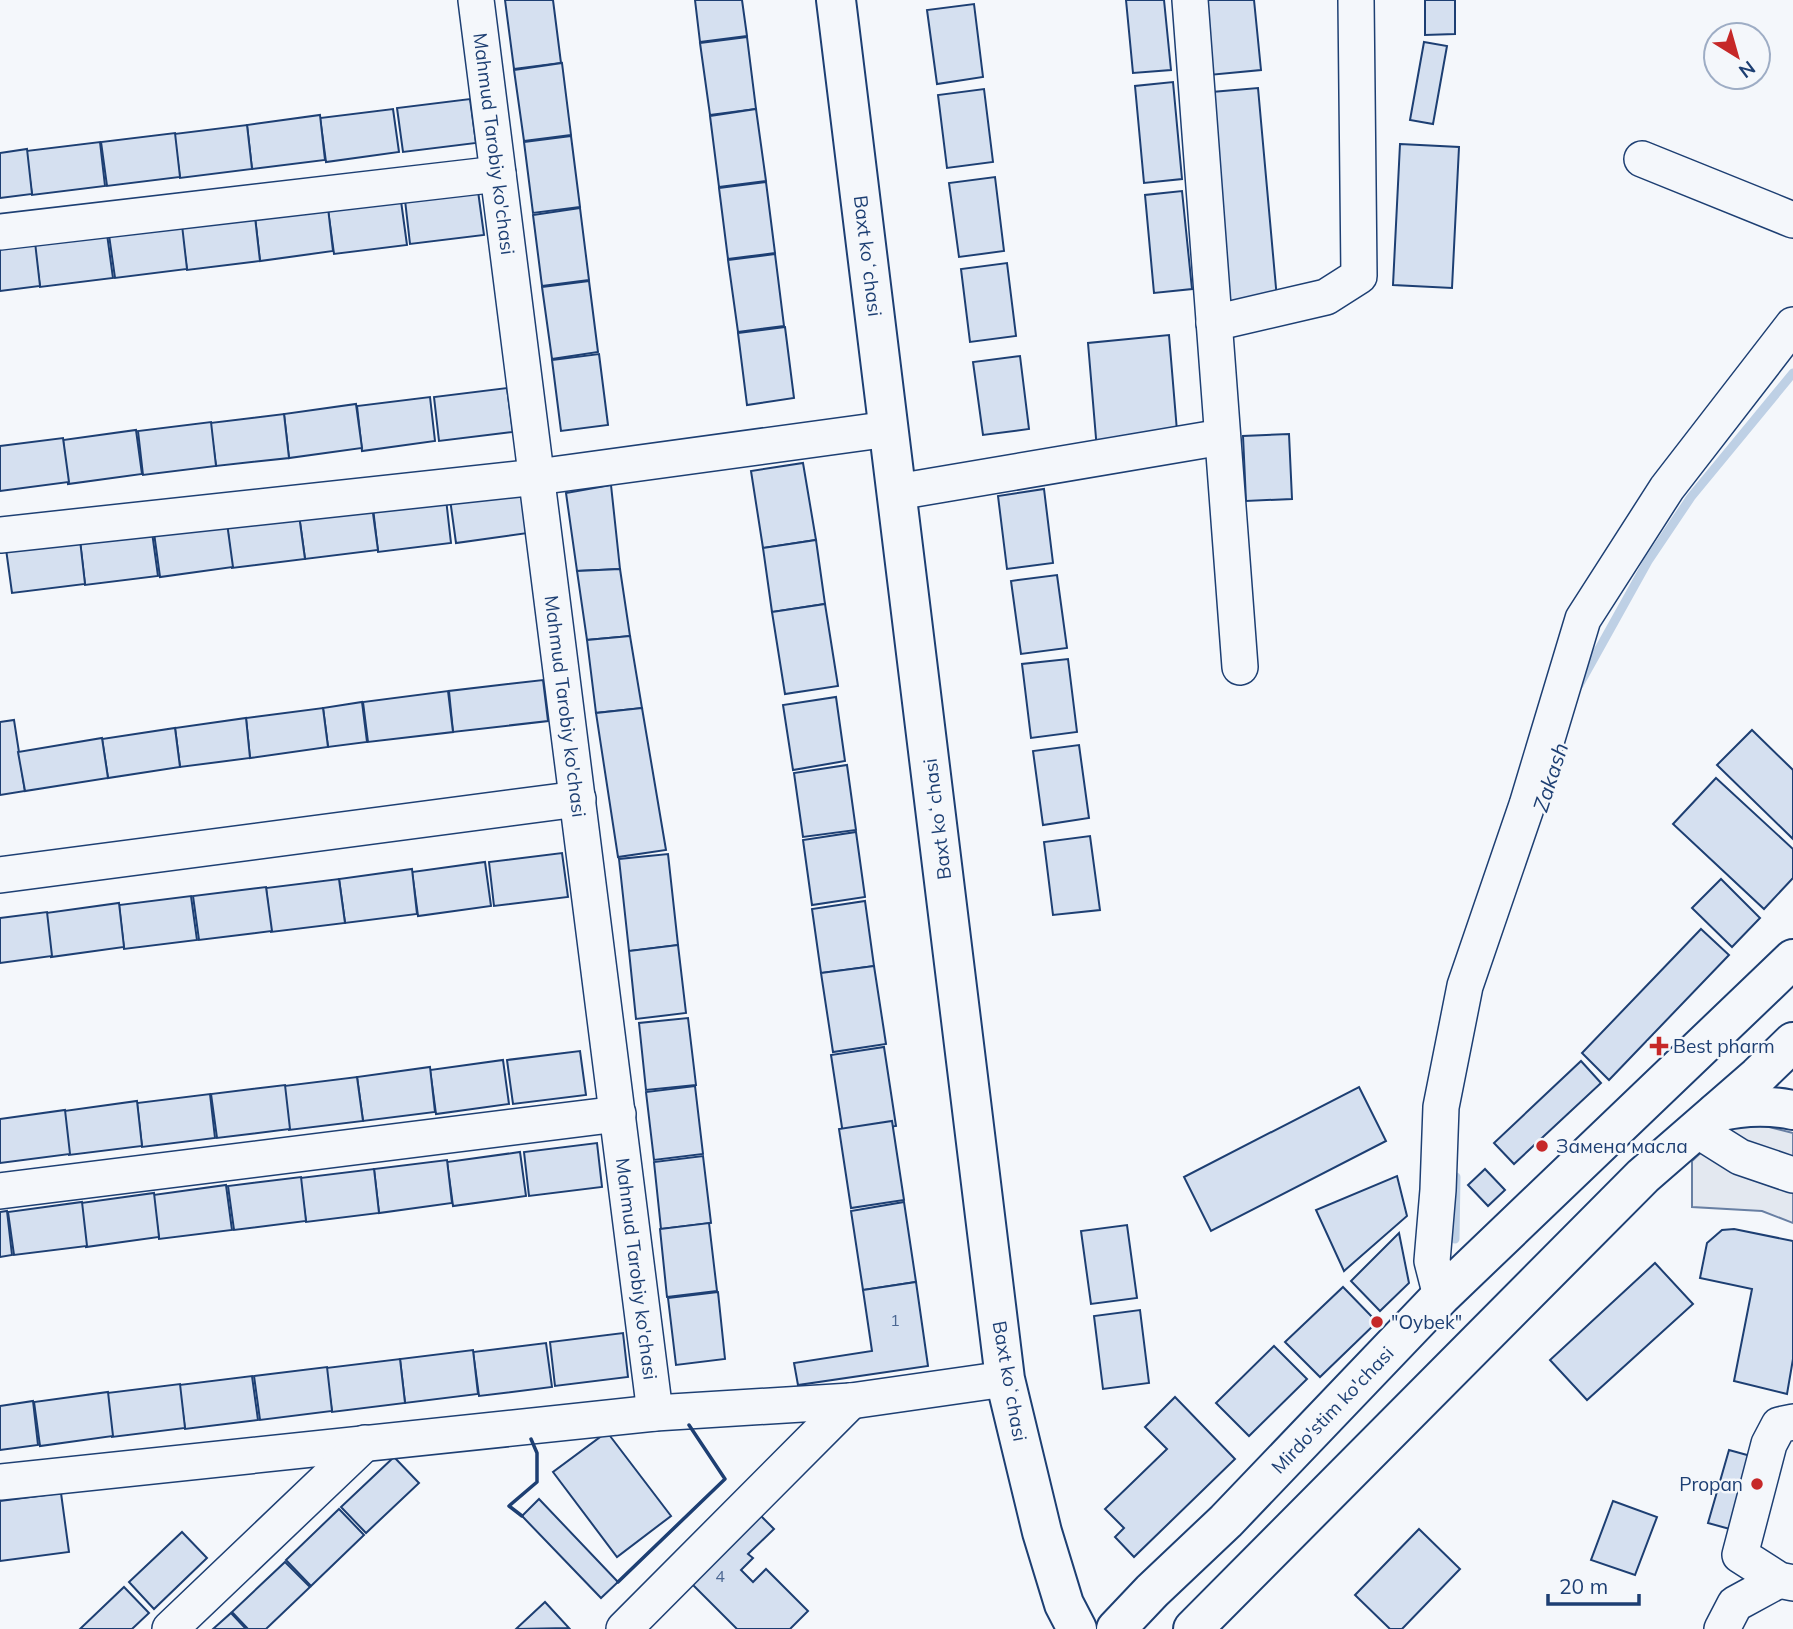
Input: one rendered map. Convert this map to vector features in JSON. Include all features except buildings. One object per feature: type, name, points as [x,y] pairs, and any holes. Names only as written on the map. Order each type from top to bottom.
[{"type":"main road","name":"Baxt koʻchasi","points":[[836,0],[1005,1379],[1042,1532],[1064,1604],[1076,1629]]},
{"type":"main road","name":"Mirdo'stim ko'chasi","points":[[1116,1629],[1226,1521],[1441,1296],[1793,959]]},
{"type":"main road","points":[[1193,1629],[1643,1177],[1793,1042]]},
{"type":"main road","points":[[1707,1121],[1727,1110],[1773,1106],[1793,1110]]},
{"type":"street","name":"Mahmud Tarobiy ko'chasi","points":[[476,0],[655,1413]]},
{"type":"street","points":[[1190,0],[1240,667]]},
{"type":"street","points":[[1214,323],[1326,298],[1359,276],[1356,0]]},
{"type":"street","points":[[1642,159],[1793,220]]},
{"type":"street","points":[[0,232],[498,174]]},
{"type":"street","points":[[1441,1296],[1432,1261],[1441,1107],[1465,986],[1527,806],[1583,619],[1667,488],[1793,325]]},
{"type":"street","points":[[0,535],[537,477],[889,429]]},
{"type":"street","points":[[897,492],[1223,437]]},
{"type":"street","points":[[0,875],[578,799]]},
{"type":"street","points":[[0,1191],[618,1114]]},
{"type":"street","points":[[1707,1121],[1740,1157],[1793,1175]]},
{"type":"street","points":[[0,1482],[655,1413],[852,1401],[1005,1379]]},
{"type":"street","points":[[624,1629],[852,1401]]},
{"type":"street","points":[[1786,1581],[1740,1555],[1769,1444],[1779,1425],[1793,1422]]},
{"type":"street","points":[[170,1629],[365,1443]]},
{"type":"street","points":[[1722,1629],[1735,1604],[1786,1581]]},
{"type":"shaded area","points":[[1761,1125],[1793,1133],[1793,1223],[1762,1211],[1692,1207],[1692,1161],[1729,1126]]},
{"type":"waterway","name":"Zakash","points":[[1579,685],[1648,561],[1691,497],[1793,373]]},
{"type":"waterway","name":"Zakash","points":[[1455,1239],[1456,1177]]},
{"type":"wall","points":[[618,1582],[725,1479],[689,1425]]},
{"type":"wall","points":[[522,1516],[509,1506],[537,1482],[537,1453],[531,1439]]},
{"type":"place","name":"Best pharm","points":[[1659,1046]]},
{"type":"place","name":"Замена масла","points":[[1542,1146]]},
{"type":"place","name":"\"Oybek\"","points":[[1377,1322]]},
{"type":"place","name":"Propan","points":[[1757,1484]]}]
